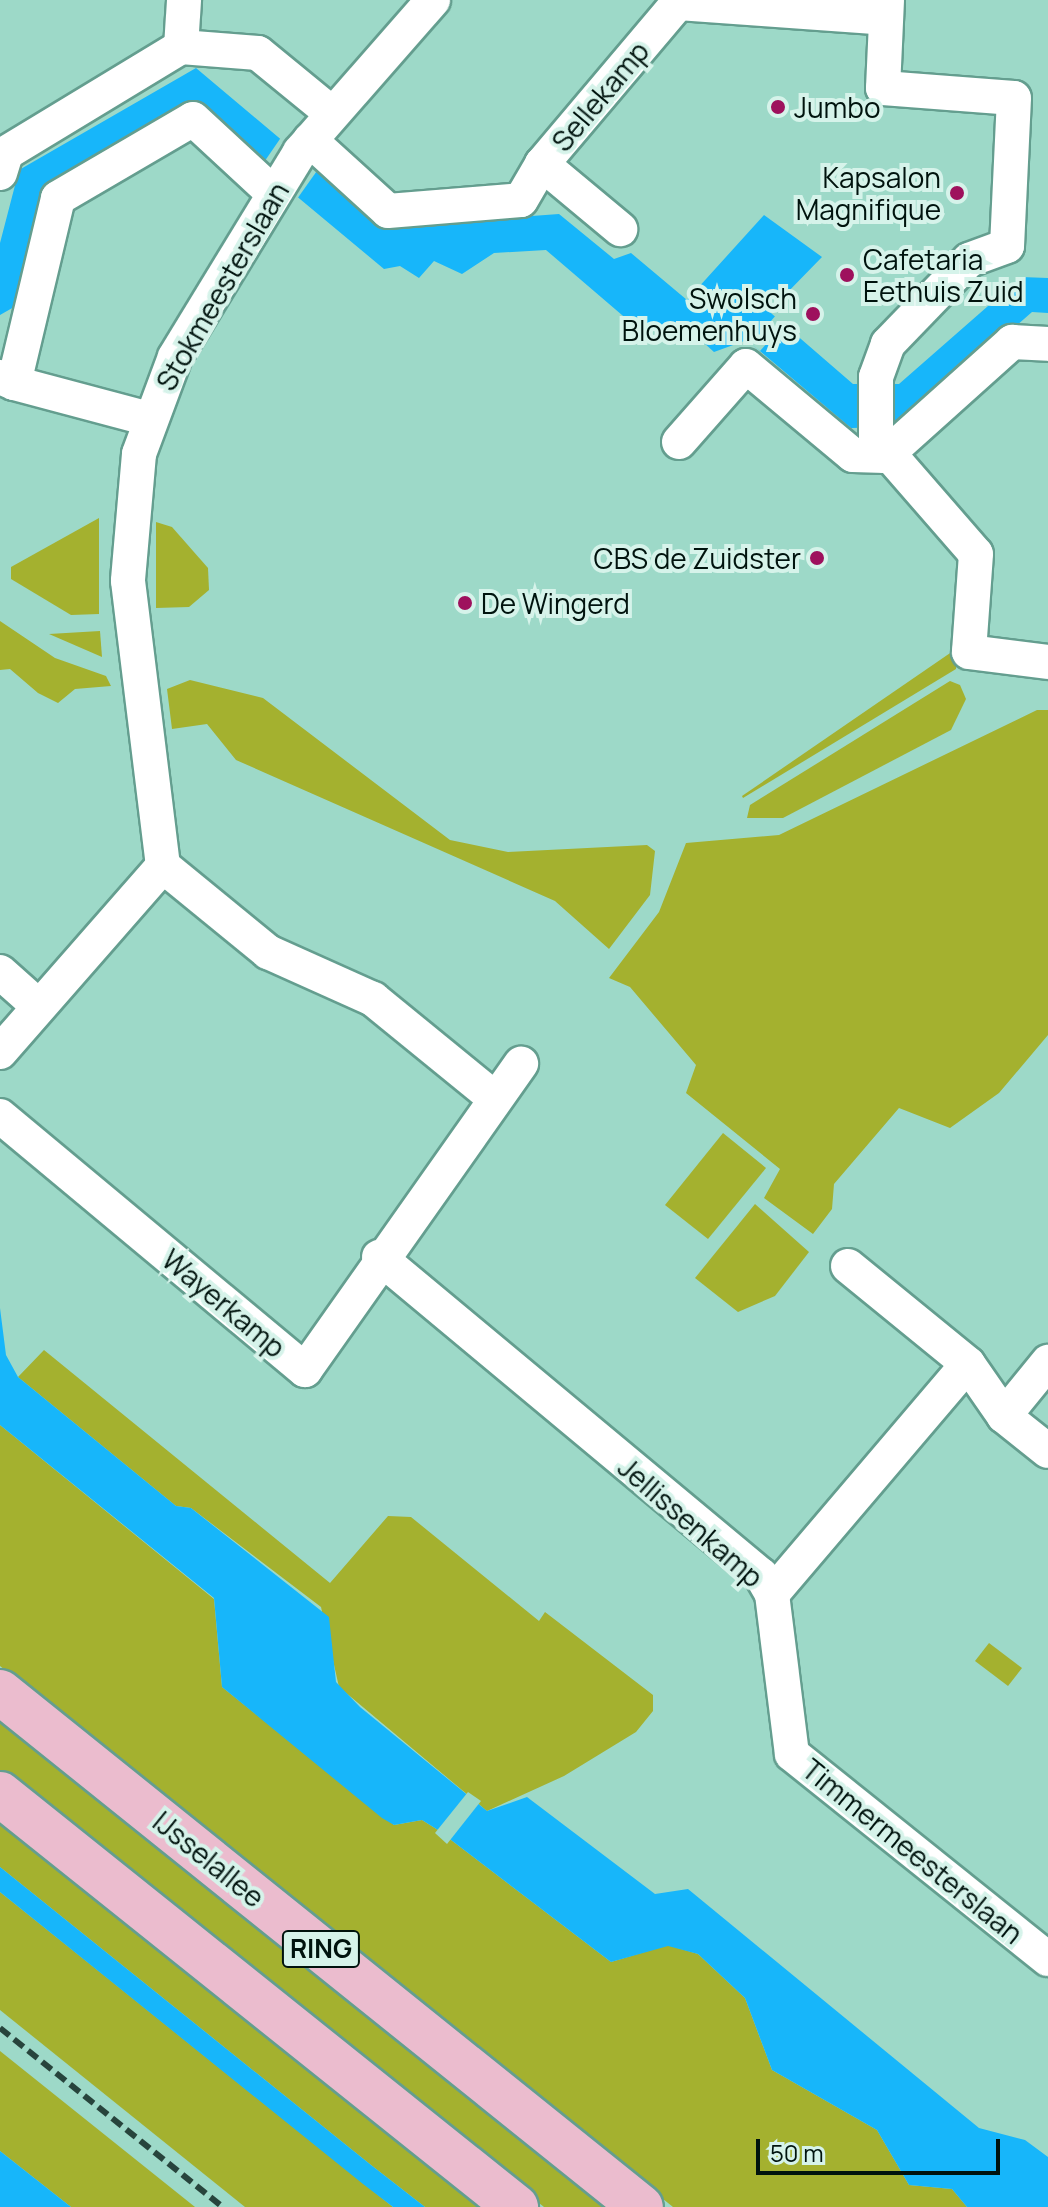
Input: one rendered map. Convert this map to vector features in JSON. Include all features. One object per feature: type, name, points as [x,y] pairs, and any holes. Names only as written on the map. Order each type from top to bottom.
[{"type":"main road","name":"IJsselallee","points":[[0,1692],[641,2207]]},
{"type":"main road","name":"RING","points":[[0,1794],[516,2207]]},
{"type":"street","points":[[181,47],[184,0]]},
{"type":"street","name":"Stokmeesterslaan","points":[[163,866],[136,671],[129,517],[149,419],[175,357],[276,188],[330,112],[433,0]]},
{"type":"street","name":"Sellekamp","points":[[305,146],[388,211],[521,200],[542,164],[678,3],[886,9],[883,88],[1014,98],[1007,246],[969,260],[888,344],[876,377],[881,443]]},
{"type":"street","points":[[0,173],[6,153],[181,47],[258,53],[330,112]]},
{"type":"street","points":[[149,419],[7,380],[58,198],[193,119],[276,188]]},
{"type":"street","name":"Sellekamp","points":[[542,164],[620,229]]},
{"type":"street","points":[[679,442],[746,366],[853,455],[881,443],[1012,342],[1048,344]]},
{"type":"street","points":[[881,443],[976,554],[969,652],[1048,662]]},
{"type":"street","points":[[0,1052],[36,1004],[163,866],[268,952],[373,999],[492,1096]]},
{"type":"street","points":[[0,972],[36,1004]]},
{"type":"street","name":"Wayerkamp","points":[[0,1116],[305,1370],[379,1257],[492,1096],[521,1064]]},
{"type":"street","name":"Jellissenkamp","points":[[379,1257],[761,1575],[772,1594],[968,1364]]},
{"type":"street","points":[[848,1266],[968,1364],[1004,1416],[1048,1451]]},
{"type":"street","points":[[1004,1416],[1048,1362]]},
{"type":"street","name":"Timmermeesterslaan","points":[[772,1594],[792,1754],[1048,1959]]},
{"type":"green space","points":[[99,518],[99,614],[71,615],[11,579],[11,567]]},
{"type":"green space","points":[[156,522],[172,527],[208,568],[209,590],[189,607],[156,608]]},
{"type":"green space","points":[[0,621],[55,658],[106,676],[111,686],[75,689],[58,703],[38,693],[10,669],[0,670]]},
{"type":"green space","points":[[100,631],[102,657],[49,634]]},
{"type":"green space","points":[[956,649],[956,669],[743,798],[742,796]]},
{"type":"green space","points":[[190,680],[263,698],[450,840],[508,852],[647,845],[655,851],[650,895],[609,949],[555,901],[236,760],[207,724],[172,729],[167,689]]},
{"type":"green space","points":[[950,681],[960,685],[966,699],[951,730],[783,818],[747,818],[750,805]]},
{"type":"green space","points":[[1037,710],[1048,710],[1048,1035],[999,1093],[950,1128],[899,1108],[834,1184],[832,1209],[813,1234],[764,1198],[780,1169],[686,1093],[696,1065],[630,987],[609,978],[659,912],[686,843],[779,835]]},
{"type":"green space","points":[[723,1133],[766,1168],[708,1239],[665,1205]]},
{"type":"green space","points":[[755,1204],[809,1252],[775,1296],[738,1312],[695,1278]]},
{"type":"green space","points":[[44,1350],[330,1583],[388,1516],[411,1517],[539,1621],[545,1612],[653,1695],[653,1711],[636,1732],[564,1776],[487,1811],[339,1687],[321,1607],[191,1508],[176,1506],[18,1377]]},
{"type":"green space","points":[[0,1425],[214,1599],[222,1687],[394,1825],[422,1820],[438,1830],[611,1962],[668,1945],[698,1954],[745,1998],[772,2070],[877,2130],[909,2185],[952,2189],[967,2207],[673,2207],[0,1666]]},
{"type":"green space","points":[[989,1643],[1022,1668],[1008,1686],[975,1661]]},
{"type":"green space","points":[[0,1719],[611,2207],[544,2207],[0,1770]]},
{"type":"green space","points":[[0,1816],[488,2207],[425,2207],[371,2165],[0,1867]]},
{"type":"green space","points":[[0,1892],[393,2207],[245,2207],[0,2010]]},
{"type":"green space","points":[[0,2051],[195,2207],[71,2207],[0,2151]]},
{"type":"water","points":[[196,68],[385,227],[559,214],[614,259],[631,253],[687,300],[764,215],[822,257],[783,297],[765,294],[764,307],[853,384],[899,384],[1021,277],[1048,278],[1048,313],[1032,312],[900,427],[851,428],[747,340],[714,352],[693,333],[679,345],[653,322],[643,333],[546,250],[494,253],[462,274],[434,261],[419,278],[400,266],[384,269],[193,110],[51,192],[21,303],[0,315],[0,243],[19,170]]},
{"type":"water","points":[[0,1308],[6,1355],[18,1377],[176,1506],[191,1508],[329,1617],[336,1682],[360,1707],[487,1811],[527,1797],[655,1894],[688,1889],[979,2128],[1025,2140],[1048,2157],[1048,2207],[967,2207],[952,2189],[909,2185],[877,2130],[772,2070],[745,1998],[698,1954],[668,1946],[611,1962],[438,1830],[422,1820],[394,1825],[382,1818],[222,1687],[214,1598],[0,1425]]},
{"type":"water","points":[[0,1867],[425,2207],[393,2207],[363,2184],[0,1892]]},
{"type":"water","points":[[0,2151],[71,2207],[0,2207]]},
{"type":"pier","points":[[282,136],[319,168],[297,199],[260,168]]},
{"type":"pier","points":[[777,314],[786,322],[760,351],[751,344]]},
{"type":"pier","points":[[468,1792],[481,1801],[447,1844],[435,1833]]},
{"type":"railway","points":[[0,2028],[223,2207]]},
{"type":"place","name":"Jumbo","points":[[778,107]]},
{"type":"place","name":"Kapsalon Magnifique","points":[[957,193]]},
{"type":"place","name":"Cafetaria Eethuis Zuid","points":[[847,275]]},
{"type":"place","name":"Swolsch Bloemenhuys","points":[[813,314]]},
{"type":"place","name":"CBS de Zuidster","points":[[817,558]]},
{"type":"place","name":"De Wingerd","points":[[465,603]]}]
